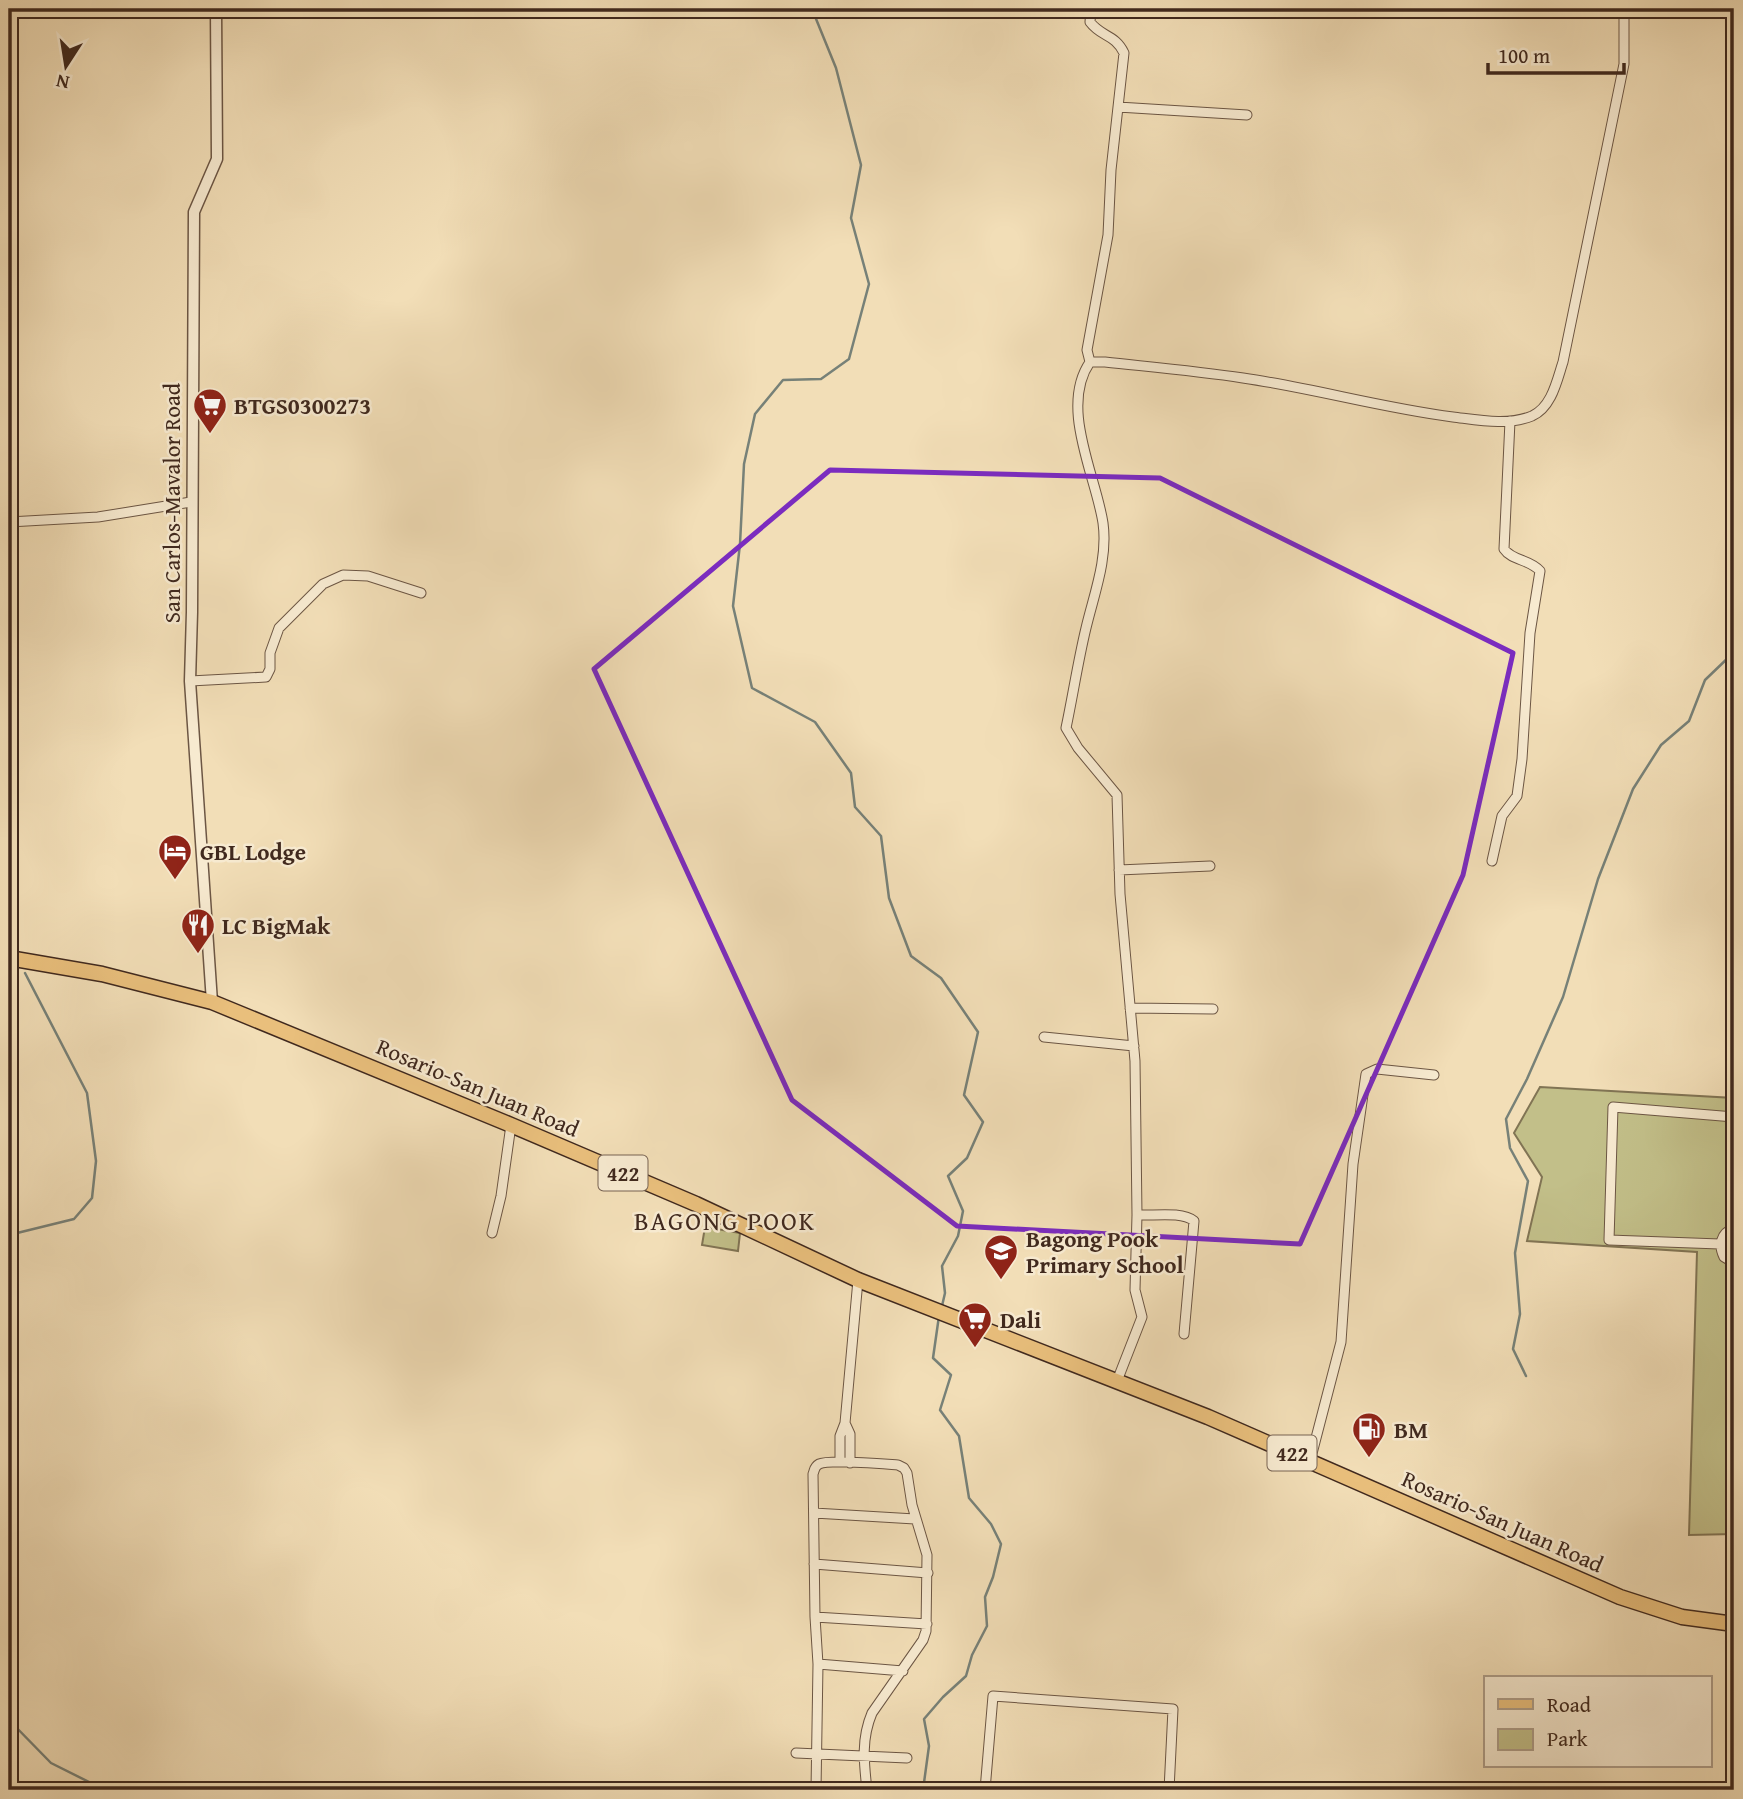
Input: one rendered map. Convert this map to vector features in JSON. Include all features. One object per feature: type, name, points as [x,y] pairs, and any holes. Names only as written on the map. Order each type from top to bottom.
[{"type":"main road","name":"Rosario-San Juan Road","points":[[9,958],[102,974],[212,1002],[696,1204],[858,1280],[1208,1417],[1620,1597],[1682,1617],[1734,1623]]},
{"type":"street","name":"San Carlos-Mavalor Road","points":[[212,1002],[190,681],[194,212],[217,159],[216,9]]},
{"type":"street","points":[[1090,362],[1087,350],[1108,234],[1124,53],[1119,43],[1097,31],[1090,22],[1091,9]]},
{"type":"street","points":[[1090,362],[1244,378],[1417,412],[1510,421],[1534,415],[1546,404],[1554,390],[1563,362],[1624,64],[1624,9]]},
{"type":"street","points":[[1118,107],[1247,115]]},
{"type":"street","points":[[1090,362],[1082,373],[1079,407],[1084,456],[1103,524],[1102,562],[1066,728],[1078,748],[1117,795],[1119,870],[1133,1046],[1137,1215],[1135,1290],[1142,1317],[1117,1381]]},
{"type":"street","points":[[1492,861],[1502,816],[1517,796],[1530,633],[1540,571],[1534,564],[1508,555],[1504,549],[1510,421]]},
{"type":"street","points":[[9,522],[99,517],[191,502]]},
{"type":"street","points":[[190,681],[266,677],[270,669],[270,653],[279,628],[323,584],[343,575],[368,576],[421,593]]},
{"type":"street","points":[[1119,870],[1210,866]]},
{"type":"street","points":[[1130,1008],[1213,1009]]},
{"type":"street","points":[[1044,1037],[1133,1046]]},
{"type":"street","points":[[1310,1461],[1341,1342],[1353,1164],[1366,1073],[1377,1069],[1434,1075]]},
{"type":"street","points":[[1720,1244],[1609,1240],[1613,1107],[1734,1116]]},
{"type":"street","points":[[492,1233],[501,1196],[512,1125]]},
{"type":"street","points":[[1137,1215],[1182,1216],[1190,1217],[1194,1221],[1184,1334]]},
{"type":"street","points":[[1734,1228],[1725,1234],[1720,1244],[1724,1257],[1734,1263]]},
{"type":"street","points":[[1734,1271],[1734,1393]]},
{"type":"street","points":[[845,1463],[840,1436],[845,1423],[858,1280]]},
{"type":"street","points":[[816,1790],[818,1664],[814,1470],[820,1464],[845,1463],[898,1465],[904,1468],[915,1519],[925,1547],[928,1573],[927,1624],[923,1640],[872,1713],[866,1728],[863,1756],[867,1790]]},
{"type":"street","points":[[814,1513],[915,1519]]},
{"type":"street","points":[[814,1564],[928,1573]]},
{"type":"street","points":[[815,1617],[927,1624]]},
{"type":"street","points":[[818,1664],[903,1671]]},
{"type":"street","points":[[985,1790],[993,1696],[1172,1709],[1169,1790]]},
{"type":"street","points":[[796,1754],[906,1758]]},
{"type":"highlighted area","points":[[830,470],[1160,478],[1513,653],[1463,875],[1300,1244],[957,1226],[792,1100],[594,669]]},
{"type":"green space","points":[[1540,1087],[1734,1098],[1734,1534],[1689,1535],[1697,1252],[1527,1241],[1542,1177],[1514,1133]]},
{"type":"green space","points":[[705,1227],[740,1233],[738,1251],[702,1245]]},
{"type":"waterway","points":[[812,9],[836,68],[861,165],[851,218],[869,284],[849,359],[821,379],[783,380],[755,414],[744,464],[740,544],[733,606],[752,688],[815,722],[851,773],[855,807],[881,836],[889,898],[911,956],[941,978],[978,1032],[964,1095],[983,1122],[967,1158],[948,1176],[963,1211],[958,1236],[942,1266],[945,1293],[942,1306]]},
{"type":"waterway","points":[[1526,1376],[1513,1349],[1520,1314],[1515,1253],[1528,1181],[1510,1148],[1506,1119],[1563,997],[1598,879],[1633,789],[1661,745],[1689,721],[1705,680],[1730,656],[1734,647]]},
{"type":"waterway","points":[[9,941],[13,949]]},
{"type":"waterway","points":[[9,1235],[74,1219],[92,1198],[96,1161],[87,1093],[25,973]]},
{"type":"waterway","points":[[923,1790],[929,1746],[924,1719],[966,1676],[972,1655],[987,1626],[985,1597],[1001,1544],[991,1524],[969,1498],[959,1436],[940,1410],[951,1375],[933,1358],[939,1316]]},
{"type":"waterway","points":[[9,1720],[51,1763],[105,1790]]},
{"type":"place","name":"BTGS0300273","points":[[210,435]]},
{"type":"place","name":"GBL Lodge","points":[[175,881]]},
{"type":"place","name":"LC BigMak","points":[[198,955]]},
{"type":"place","name":"Bagong Pook Primary School","points":[[1001,1281]]},
{"type":"place","name":"Dali","points":[[975,1349]]},
{"type":"place","name":"BM","points":[[1369,1459]]},
{"type":"district","name":"BAGONG POOK","points":[[725,1220]]}]
